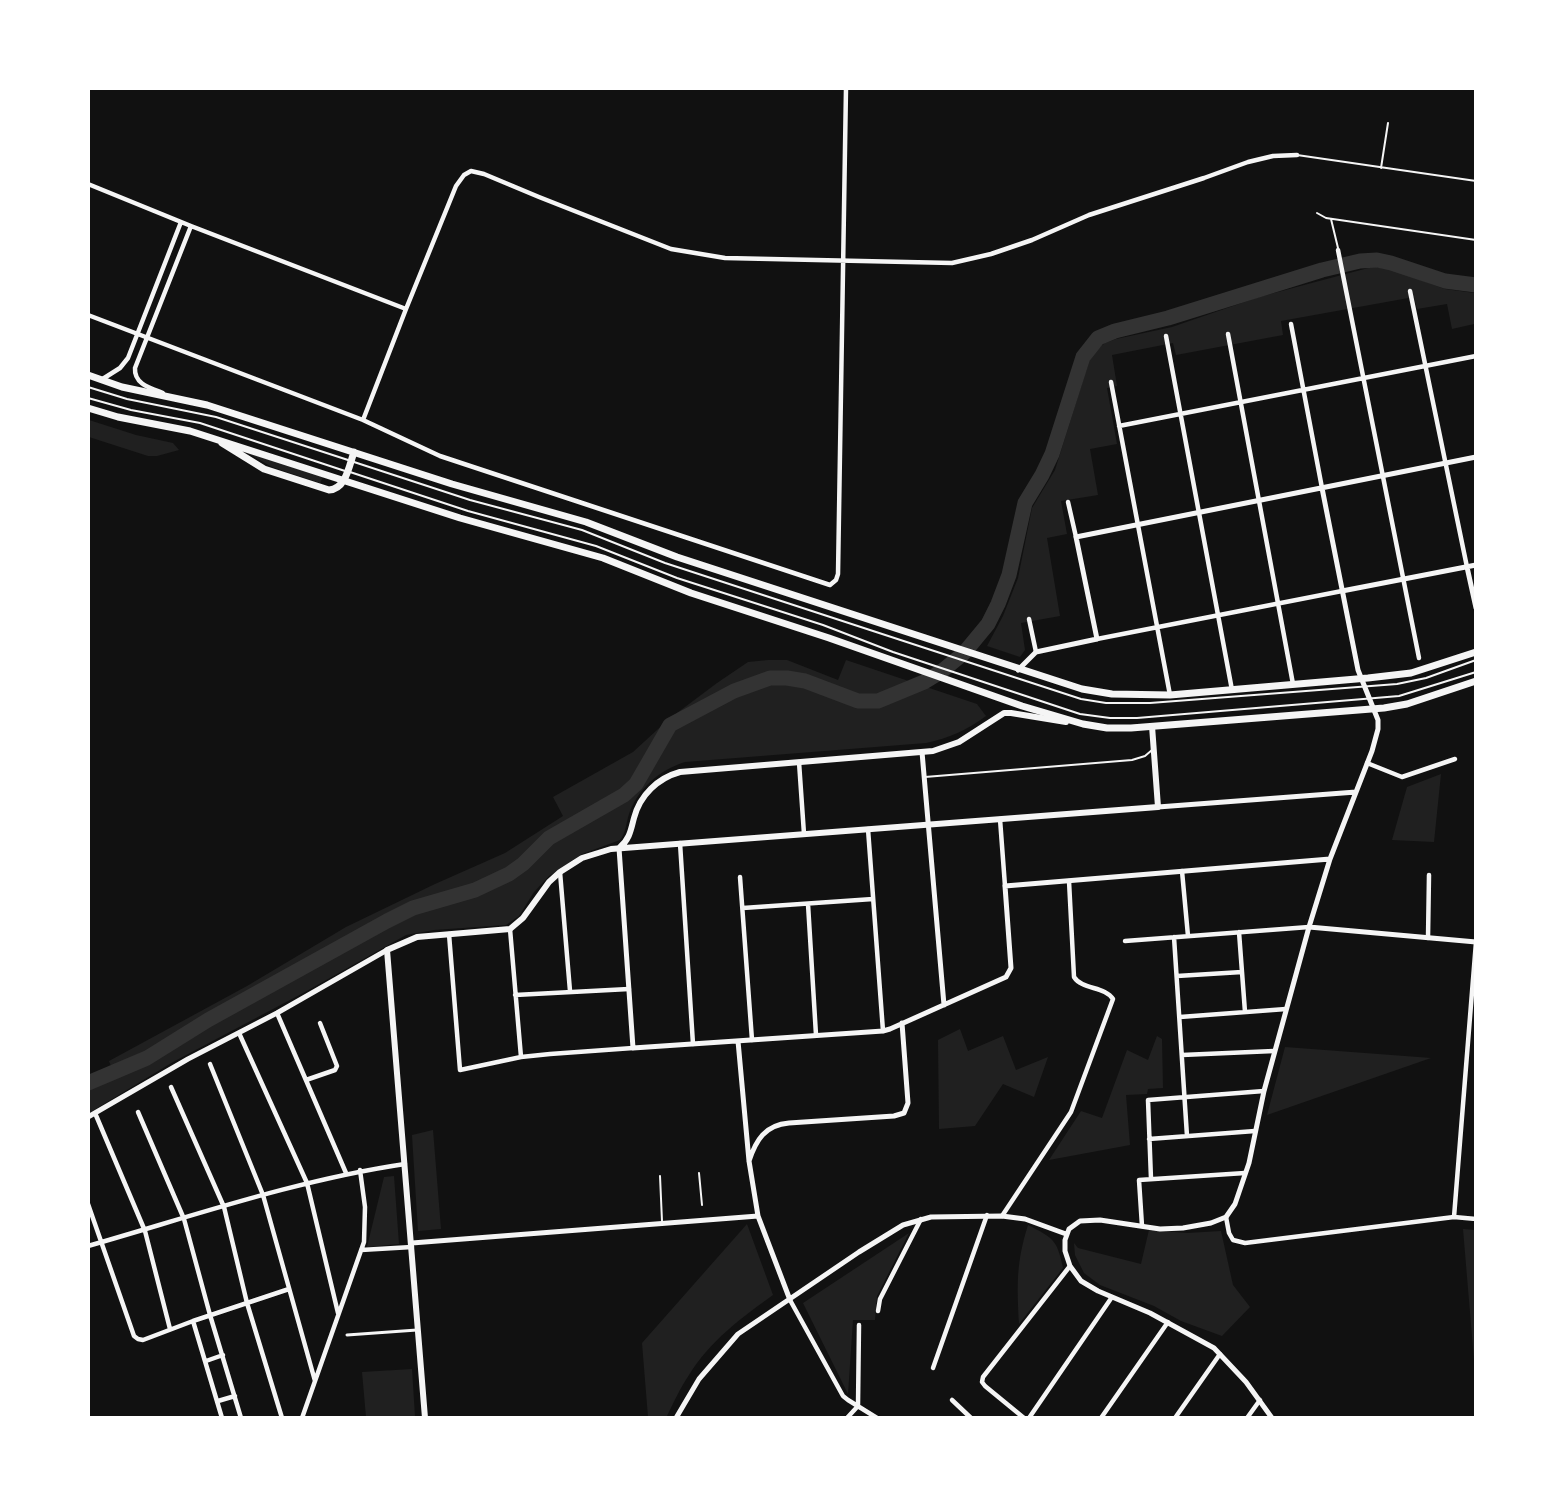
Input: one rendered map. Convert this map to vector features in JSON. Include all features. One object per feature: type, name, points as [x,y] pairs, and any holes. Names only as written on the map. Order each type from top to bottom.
[{"type":"main road","points":[[88,375],[122,387],[213,407],[452,484],[586,522],[685,560],[1067,686],[1105,693],[1170,695],[1232,690],[1411,673],[1476,652]]},
{"type":"main road","points":[[88,408],[118,417],[190,431],[460,518],[603,558],[684,590],[1022,706],[1083,724]]},
{"type":"main road","points":[[215,439],[256,465],[334,490],[344,480],[354,452]]},
{"type":"main road","points":[[619,848],[628,838],[637,810],[647,794],[663,779],[688,770],[922,752],[958,742],[998,716],[1007,713],[1107,728],[1152,726],[1372,709],[1407,704],[1476,681]]},
{"type":"main road","points":[[425,1418],[387,950],[417,937],[510,929],[523,918],[549,882],[560,872],[590,855],[619,848],[1158,807],[1152,726]]},
{"type":"street","points":[[88,315],[363,420],[440,456],[830,585],[836,580],[838,574],[846,88]]},
{"type":"street","points":[[363,420],[456,186],[464,175],[471,171],[484,174],[671,249],[725,258],[952,263],[991,254],[1032,240],[1089,215],[1248,162],[1274,156],[1297,155]]},
{"type":"street","points":[[88,184],[406,309]]},
{"type":"street","points":[[101,380],[111,375],[124,363],[181,222]]},
{"type":"street","points":[[176,399],[147,387],[136,378],[135,368],[191,226]]},
{"type":"street","points":[[1339,252],[1419,658]]},
{"type":"street","points":[[1410,291],[1476,608]]},
{"type":"street","points":[[1272,1418],[1235,1368],[1214,1348],[1134,1305],[1088,1286],[1075,1275],[1065,1251],[1066,1234],[1073,1224],[1090,1220],[1167,1229],[1183,1228],[1211,1223],[1226,1217],[1236,1204],[1274,1051],[1309,927],[1330,859],[1378,729],[1377,720],[1361,678],[1342,591],[1291,324]]},
{"type":"street","points":[[1228,334],[1293,684]]},
{"type":"street","points":[[1166,336],[1232,690]]},
{"type":"street","points":[[1119,426],[1476,356]]},
{"type":"street","points":[[1111,382],[1170,695]]},
{"type":"street","points":[[1076,537],[1476,457]]},
{"type":"street","points":[[1068,502],[1097,639]]},
{"type":"street","points":[[1018,670],[1036,652],[1476,565]]},
{"type":"street","points":[[1029,619],[1036,652]]},
{"type":"street","points":[[922,752],[944,1005]]},
{"type":"street","points":[[1367,763],[1402,777],[1455,759]]},
{"type":"street","points":[[799,762],[804,834]]},
{"type":"street","points":[[1158,807],[1356,792]]},
{"type":"street","points":[[449,934],[459,1070],[521,1058],[883,1031],[1006,977],[1010,973],[1000,819]]},
{"type":"street","points":[[868,829],[883,1031]]},
{"type":"street","points":[[680,843],[693,1044]]},
{"type":"street","points":[[619,848],[633,1048]]},
{"type":"street","points":[[1005,886],[1330,859]]},
{"type":"street","points":[[1182,871],[1188,936]]},
{"type":"street","points":[[560,872],[570,991]]},
{"type":"street","points":[[1428,938],[1429,875]]},
{"type":"street","points":[[740,877],[752,1040]]},
{"type":"street","points":[[1002,1216],[1071,1112],[1112,996],[1075,980],[1069,880]]},
{"type":"street","points":[[743,908],[873,899]]},
{"type":"street","points":[[808,903],[816,1035]]},
{"type":"street","points":[[1125,941],[1309,927],[1476,942],[1454,1217]]},
{"type":"street","points":[[510,929],[521,1058]]},
{"type":"street","points":[[1239,932],[1245,1012]]},
{"type":"street","points":[[1174,937],[1187,1136]]},
{"type":"street","points":[[88,1117],[188,1059],[277,1013],[387,950]]},
{"type":"street","points":[[1177,976],[1242,972]]},
{"type":"street","points":[[516,995],[629,989]]},
{"type":"street","points":[[1180,1017],[1286,1009]]},
{"type":"street","points":[[277,1013],[346,1173]]},
{"type":"street","points":[[306,1080],[335,1070],[337,1066],[320,1023]]},
{"type":"street","points":[[749,1161],[758,1140],[774,1126],[894,1116],[904,1113],[908,1103],[902,1023]]},
{"type":"street","points":[[239,1033],[307,1183],[338,1313]]},
{"type":"street","points":[[738,1041],[749,1161],[758,1216],[790,1300],[843,1396],[877,1418]]},
{"type":"street","points":[[1182,1055],[1274,1051]]},
{"type":"street","points":[[210,1064],[262,1195],[315,1381]]},
{"type":"street","points":[[171,1088],[224,1207],[247,1303],[282,1418]]},
{"type":"street","points":[[1151,1179],[1148,1100],[1264,1090]]},
{"type":"street","points":[[138,1112],[184,1219],[241,1418]]},
{"type":"street","points":[[95,1113],[146,1231],[170,1329]]},
{"type":"street","points":[[1149,1139],[1255,1131]]},
{"type":"street","points":[[88,1246],[307,1183],[360,1170],[405,1164]]},
{"type":"street","points":[[302,1418],[364,1242],[365,1207],[360,1170]]},
{"type":"street","points":[[1142,1226],[1138,1180],[1245,1173]]},
{"type":"street","points":[[88,1204],[134,1336],[138,1339],[143,1340],[289,1289]]},
{"type":"street","points":[[933,1368],[987,1215]]},
{"type":"street","points":[[676,1418],[699,1379],[725,1348],[746,1328],[903,1225],[921,1218],[987,1215],[1025,1219],[1066,1234]]},
{"type":"street","points":[[361,1250],[758,1216]]},
{"type":"street","points":[[1226,1217],[1233,1240],[1245,1243],[1454,1217],[1476,1219]]},
{"type":"street","points":[[878,1311],[880,1299],[921,1218]]},
{"type":"street","points":[[1024,1418],[985,1386],[982,1382],[983,1377],[1070,1266]]},
{"type":"street","points":[[1029,1418],[1112,1297]]},
{"type":"street","points":[[193,1321],[222,1418]]},
{"type":"street","points":[[1101,1418],[1168,1322]]},
{"type":"street","points":[[847,1418],[858,1406],[859,1325]]},
{"type":"street","points":[[347,1335],[418,1330]]},
{"type":"street","points":[[1175,1418],[1220,1354]]},
{"type":"street","points":[[206,1361],[224,1355]]},
{"type":"street","points":[[218,1401],[235,1396]]},
{"type":"street","points":[[952,1400],[971,1418]]},
{"type":"street","points":[[1247,1418],[1260,1400]]},
{"type":"lane","points":[[1381,168],[1388,123]]},
{"type":"lane","points":[[1297,155],[1476,181]]},
{"type":"lane","points":[[1317,213],[1331,219],[1476,240]]},
{"type":"lane","points":[[1331,219],[1339,252]]},
{"type":"lane","points":[[88,387],[128,399],[216,417],[470,500],[582,530],[665,563],[1081,699],[1106,703],[1150,703],[1364,686],[1413,681],[1476,660]]},
{"type":"lane","points":[[88,398],[131,411],[200,423],[468,511],[585,542],[677,578],[823,625],[1072,712],[1110,718],[1137,718],[1369,700],[1412,693],[1476,672]]},
{"type":"lane","points":[[924,777],[1132,760],[1145,756],[1154,748]]},
{"type":"lane","points":[[699,1173],[702,1205]]},
{"type":"lane","points":[[660,1176],[662,1223]]},
{"type":"shaded area","points":[[1372,267],[1390,269],[1445,289],[1475,293],[1475,329],[1474,324],[1452,329],[1447,304],[1417,309],[1414,297],[1281,321],[1283,335],[1176,355],[1173,343],[1112,355],[1117,386],[1107,388],[1117,444],[1090,449],[1098,495],[1061,501],[1067,534],[1047,538],[1060,616],[1021,623],[1025,650],[1020,657],[987,646],[1003,616],[1018,578],[1032,508],[1055,470],[1090,358],[1097,349],[1116,339],[1172,327],[1259,297]]},
{"type":"shaded area","points":[[89,420],[136,435],[173,443],[179,450],[148,456],[89,437]]},
{"type":"shaded area","points":[[244,451],[323,477],[320,483],[272,467]]},
{"type":"shaded area","points":[[787,660],[838,680],[846,660],[977,704],[986,716],[958,733],[926,743],[685,762],[676,765],[651,781],[638,796],[620,840],[582,854],[549,876],[534,892],[519,916],[506,925],[434,930],[406,935],[173,1062],[89,1113],[89,1079],[112,1069],[109,1061],[247,986],[346,927],[505,853],[563,816],[553,797],[633,752],[669,719],[748,662]]},
{"type":"shaded area","points":[[1441,774],[1434,842],[1392,840],[1407,787]]},
{"type":"shaded area","points":[[960,1029],[968,1051],[1003,1036],[1016,1070],[1048,1057],[1034,1097],[1003,1084],[975,1126],[939,1129],[938,1040]]},
{"type":"shaded area","points":[[1157,1036],[1162,1039],[1163,1088],[1148,1089],[1147,1094],[1126,1095],[1130,1145],[1049,1160],[1081,1111],[1102,1118],[1127,1050],[1148,1060]]},
{"type":"shaded area","points":[[1285,1047],[1418,1057],[1431,1058],[1267,1115]]},
{"type":"shaded area","points":[[433,1130],[441,1229],[418,1231],[412,1135]]},
{"type":"shaded area","points":[[394,1176],[399,1244],[367,1247],[384,1177]]},
{"type":"shaded area","points":[[747,1224],[773,1295],[738,1321],[706,1352],[686,1380],[667,1416],[648,1417],[642,1343]]},
{"type":"shaded area","points":[[1028,1225],[1053,1240],[1059,1251],[1063,1268],[1019,1324],[1018,1274]]},
{"type":"shaded area","points":[[1463,1229],[1475,1230],[1475,1372]]},
{"type":"shaded area","points":[[1149,1230],[1187,1233],[1221,1231],[1233,1285],[1250,1307],[1222,1336],[1181,1321],[1154,1306],[1100,1285],[1084,1273],[1075,1255],[1074,1243],[1078,1248],[1141,1264]]},
{"type":"shaded area","points":[[909,1233],[877,1296],[875,1320],[853,1320],[848,1394],[803,1303]]},
{"type":"shaded area","points":[[412,1369],[415,1417],[366,1417],[362,1372]]},
{"type":"waterway","points":[[88,1083],[147,1058],[208,1020],[413,908],[475,890],[509,874],[523,864],[549,838],[624,795],[636,784],[670,725],[734,691],[770,678],[787,678],[805,681],[858,701],[878,701],[924,682],[942,671],[964,653],[988,624],[998,604],[1009,575],[1025,503],[1052,454],[1083,357],[1098,338],[1322,270],[1360,261],[1377,260],[1445,281],[1476,285]]}]
